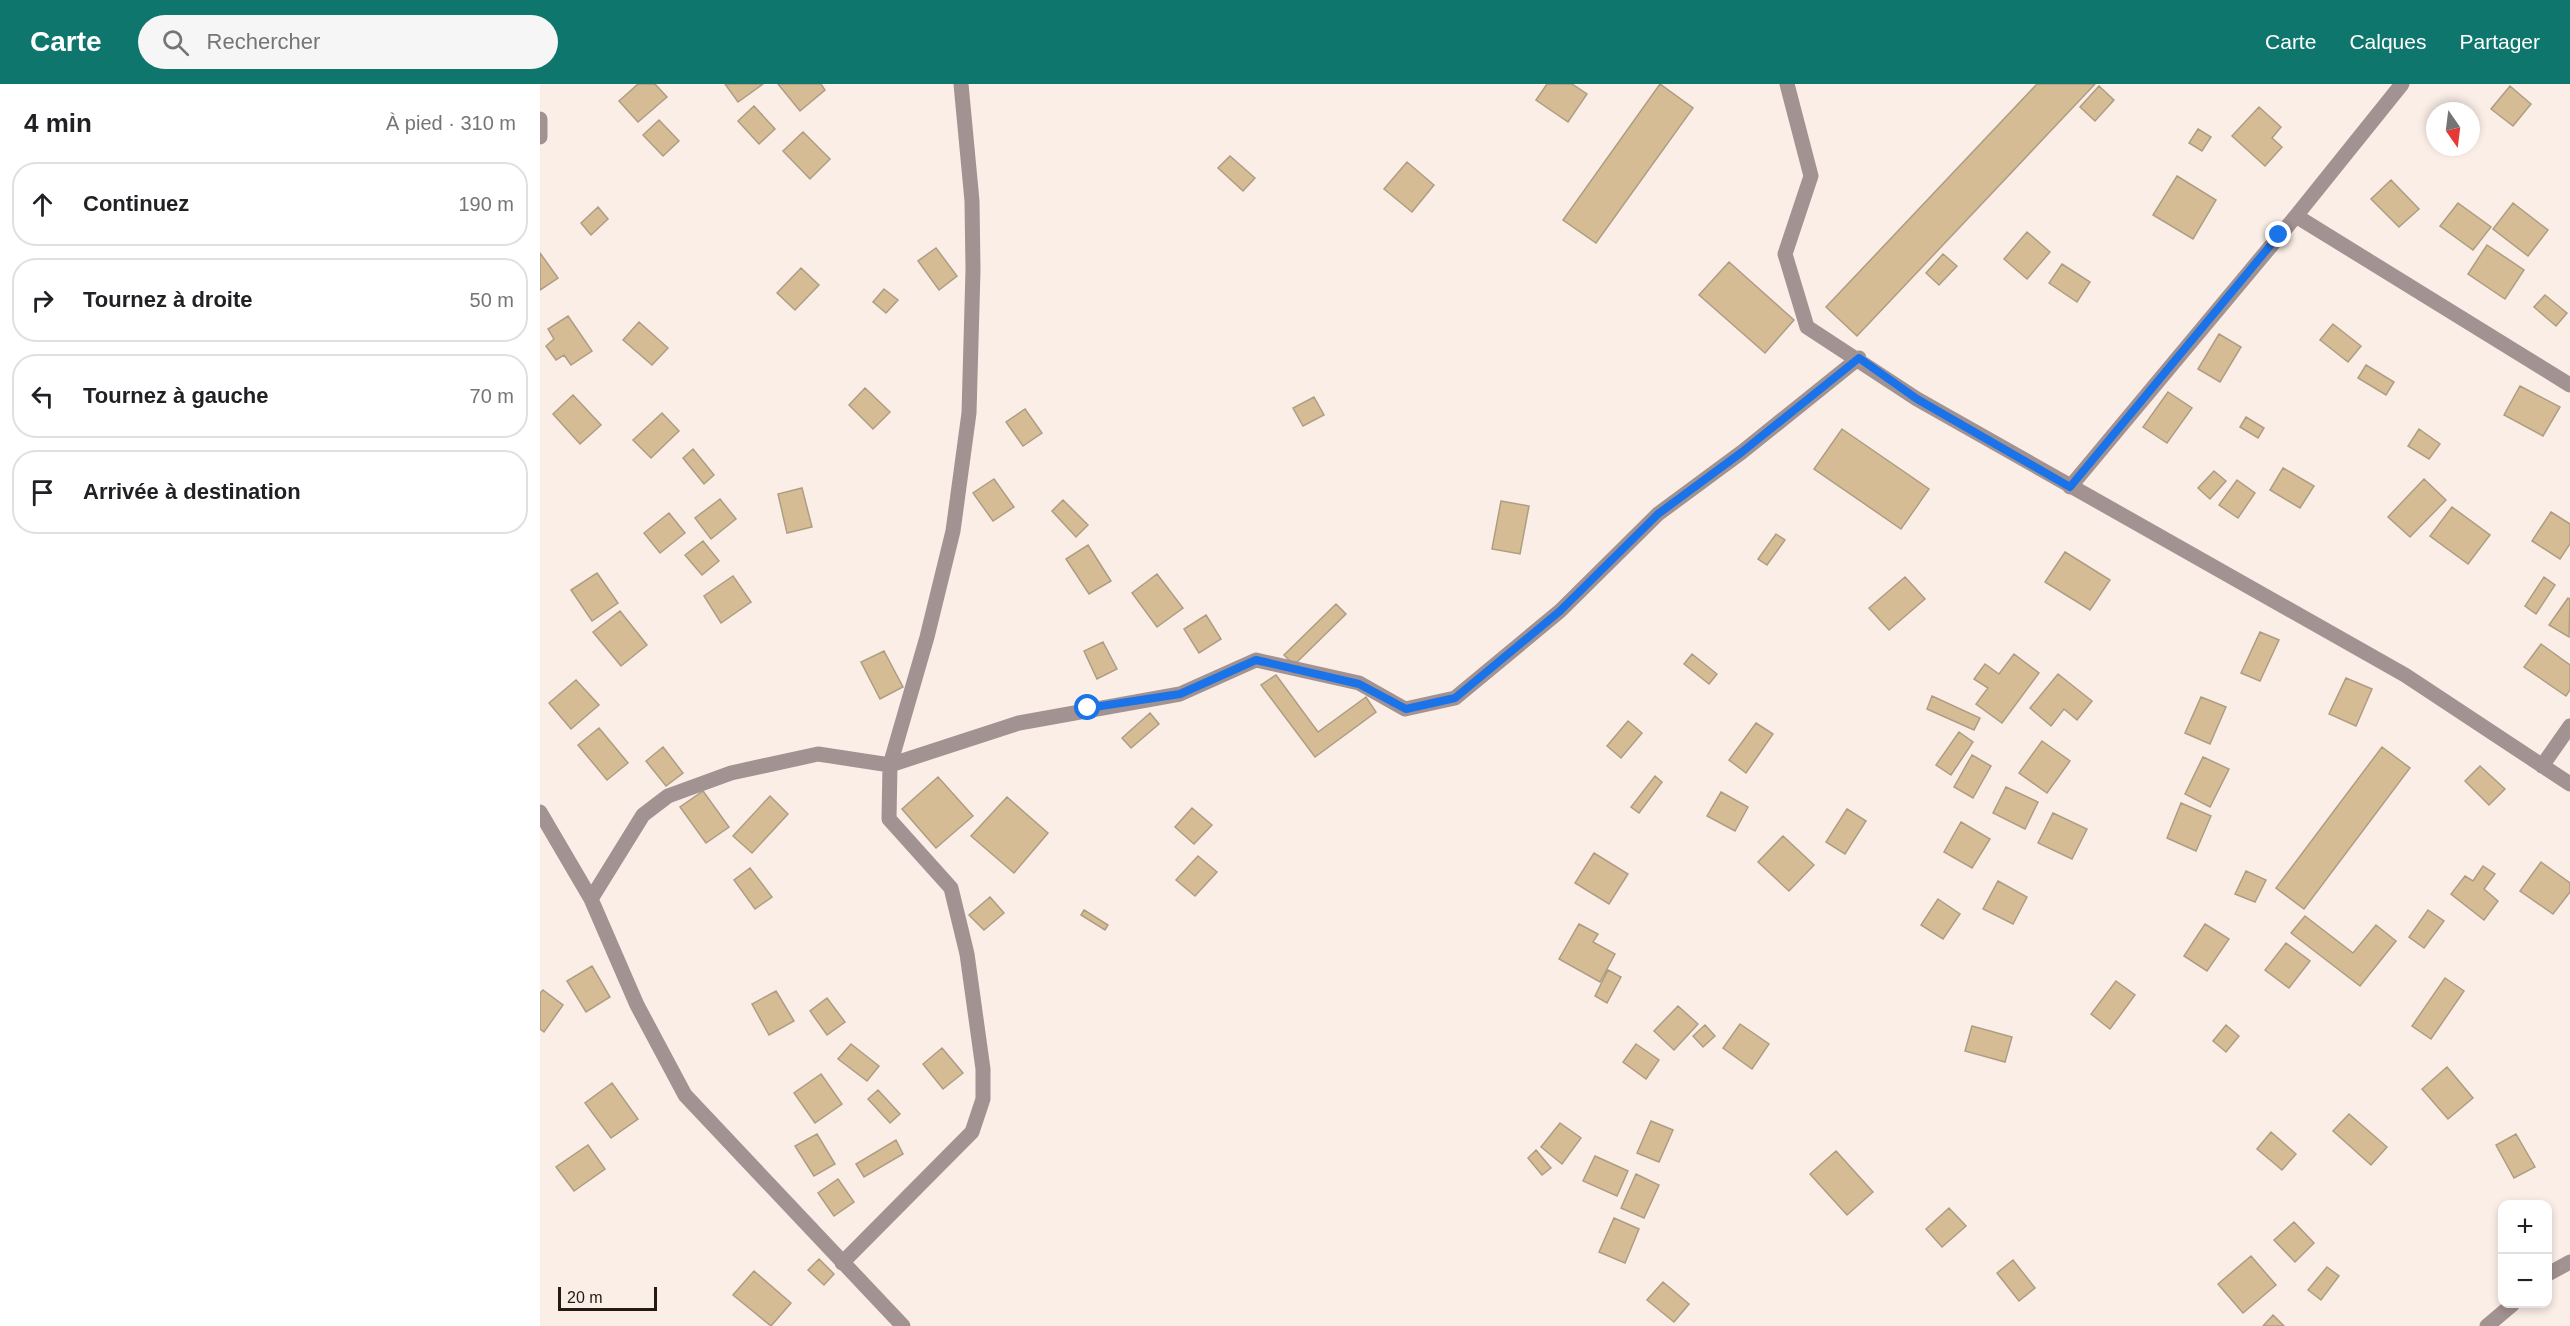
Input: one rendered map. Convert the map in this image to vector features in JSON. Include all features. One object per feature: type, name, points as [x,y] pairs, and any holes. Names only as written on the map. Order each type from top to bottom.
[{"type":"street","points":[[842,1263],[972,1132],[983,1099],[982,1069],[967,954],[951,888],[889,819],[890,765],[927,637],[953,531],[969,412],[972,224],[962,84]]},
{"type":"street","points":[[1787,84],[1811,176],[1785,254],[1807,327],[1859,358],[1917,399],[2405,675],[2570,784]]},
{"type":"street","points":[[2070,487],[2296,216],[2402,84]]},
{"type":"street","points":[[540,119],[540,137]]},
{"type":"street","points":[[2296,216],[2570,385]]},
{"type":"street","points":[[591,898],[643,816],[668,796],[731,773],[818,754],[890,765],[1019,723],[1180,694],[1256,660],[1359,684],[1406,709],[1455,698],[1560,611],[1658,514],[1742,452],[1859,358]]},
{"type":"street","points":[[2542,766],[2570,726]]},
{"type":"street","points":[[540,812],[591,898],[637,1005],[685,1095],[903,1326]]},
{"type":"street","points":[[2552,1271],[2570,1262]]},
{"type":"street","points":[[2487,1326],[2507,1308]]},
{"type":"building","points":[[638,84],[655,84],[667,97],[638,122],[619,101]]},
{"type":"building","points":[[725,84],[763,84],[738,102]]},
{"type":"building","points":[[778,84],[821,84],[825,90],[800,111]]},
{"type":"building","points":[[1547,84],[1572,84],[1587,94],[1568,122],[1536,100]]},
{"type":"building","points":[[1660,84],[1693,108],[1596,243],[1563,220]]},
{"type":"building","points":[[2037,84],[2095,84],[1857,336],[1826,307]]},
{"type":"building","points":[[2099,86],[2114,100],[2095,121],[2080,107]]},
{"type":"building","points":[[2510,86],[2531,104],[2513,126],[2491,109]]},
{"type":"building","points":[[754,106],[775,129],[759,144],[738,121]]},
{"type":"building","points":[[2259,107],[2281,127],[2272,138],[2282,147],[2265,166],[2232,136]]},
{"type":"building","points":[[659,120],[679,141],[663,156],[643,135]]},
{"type":"building","points":[[2198,129],[2211,137],[2202,151],[2189,143]]},
{"type":"building","points":[[803,132],[830,159],[810,179],[783,151]]},
{"type":"building","points":[[1230,156],[1255,178],[1243,191],[1218,168]]},
{"type":"building","points":[[1407,162],[1434,185],[1412,212],[1384,189]]},
{"type":"building","points":[[2177,176],[2216,200],[2193,239],[2153,215]]},
{"type":"building","points":[[2391,180],[2419,209],[2399,227],[2371,199]]},
{"type":"building","points":[[2458,203],[2491,227],[2473,250],[2440,226]]},
{"type":"building","points":[[2513,203],[2548,230],[2528,256],[2493,229]]},
{"type":"building","points":[[598,207],[608,219],[591,235],[581,223]]},
{"type":"building","points":[[2027,232],[2050,252],[2027,279],[2004,259]]},
{"type":"building","points":[[2487,245],[2524,270],[2505,299],[2468,274]]},
{"type":"building","points":[[936,248],[957,276],[939,290],[918,261]]},
{"type":"building","points":[[540,253],[558,278],[540,290]]},
{"type":"building","points":[[1943,254],[1957,266],[1939,285],[1926,273]]},
{"type":"building","points":[[1729,262],[1794,320],[1765,353],[1699,295]]},
{"type":"building","points":[[2062,264],[2090,282],[2077,302],[2049,283]]},
{"type":"building","points":[[801,268],[819,285],[795,310],[777,293]]},
{"type":"building","points":[[884,289],[898,300],[886,313],[873,302]]},
{"type":"building","points":[[2545,295],[2567,313],[2556,326],[2534,307]]},
{"type":"building","points":[[568,316],[592,351],[571,365],[564,355],[556,360],[546,346],[554,339],[548,329]]},
{"type":"building","points":[[639,322],[668,348],[652,365],[623,340]]},
{"type":"building","points":[[2333,324],[2361,346],[2348,362],[2320,340]]},
{"type":"building","points":[[2219,334],[2241,347],[2220,382],[2198,369]]},
{"type":"building","points":[[2366,365],[2394,382],[2386,395],[2358,378]]},
{"type":"building","points":[[2520,386],[2560,407],[2543,436],[2504,415]]},
{"type":"building","points":[[865,388],[890,412],[873,429],[849,405]]},
{"type":"building","points":[[2168,392],[2192,408],[2167,443],[2143,427]]},
{"type":"building","points":[[573,395],[601,425],[580,444],[553,414]]},
{"type":"building","points":[[1314,397],[1324,415],[1303,426],[1293,408]]},
{"type":"building","points":[[1025,409],[1042,433],[1023,446],[1006,422]]},
{"type":"building","points":[[662,413],[679,431],[651,458],[633,440]]},
{"type":"building","points":[[2246,417],[2264,428],[2258,438],[2240,427]]},
{"type":"building","points":[[1842,429],[1929,489],[1901,529],[1814,469]]},
{"type":"building","points":[[2419,429],[2440,444],[2429,459],[2408,446]]},
{"type":"building","points":[[693,449],[714,475],[704,484],[683,458]]},
{"type":"building","points":[[2283,468],[2314,486],[2300,508],[2270,490]]},
{"type":"building","points":[[2214,471],[2226,481],[2210,499],[2198,488]]},
{"type":"building","points":[[994,479],[1014,507],[993,521],[973,493]]},
{"type":"building","points":[[2424,479],[2446,500],[2410,537],[2388,517]]},
{"type":"building","points":[[2237,480],[2255,493],[2238,518],[2219,505]]},
{"type":"building","points":[[802,488],[812,527],[787,533],[778,494]]},
{"type":"building","points":[[720,499],[736,519],[711,539],[695,518]]},
{"type":"building","points":[[1063,500],[1088,525],[1076,537],[1052,511]]},
{"type":"building","points":[[1501,501],[1529,506],[1520,554],[1492,549]]},
{"type":"building","points":[[2452,507],[2490,535],[2468,564],[2430,536]]},
{"type":"building","points":[[2551,512],[2570,524],[2570,544],[2560,559],[2532,541]]},
{"type":"building","points":[[669,513],[685,533],[660,553],[644,533]]},
{"type":"building","points":[[1776,534],[1785,540],[1767,565],[1758,559]]},
{"type":"building","points":[[703,541],[719,561],[702,575],[685,555]]},
{"type":"building","points":[[1088,545],[1111,581],[1089,594],[1066,559]]},
{"type":"building","points":[[2065,552],[2110,580],[2090,610],[2045,582]]},
{"type":"building","points":[[597,573],[618,603],[592,621],[571,590]]},
{"type":"building","points":[[1157,574],[1183,608],[1157,627],[1132,593]]},
{"type":"building","points":[[733,576],[751,602],[721,623],[704,596]]},
{"type":"building","points":[[1905,577],[1925,599],[1889,630],[1869,608]]},
{"type":"building","points":[[2544,577],[2555,585],[2536,614],[2525,606]]},
{"type":"building","points":[[2568,598],[2570,599],[2569,637],[2549,625]]},
{"type":"building","points":[[1336,604],[1346,614],[1294,665],[1284,655]]},
{"type":"building","points":[[620,611],[647,645],[621,666],[593,632]]},
{"type":"building","points":[[1206,615],[1221,639],[1199,653],[1184,629]]},
{"type":"building","points":[[2260,632],[2279,640],[2260,681],[2241,673]]},
{"type":"building","points":[[1103,642],[1117,669],[1097,679],[1084,651]]},
{"type":"building","points":[[2541,644],[2570,665],[2570,690],[2566,696],[2524,667]]},
{"type":"building","points":[[884,651],[903,687],[880,699],[861,662]]},
{"type":"building","points":[[1692,654],[1717,674],[1709,684],[1684,664]]},
{"type":"building","points":[[2014,654],[2039,673],[2002,723],[1976,704],[1988,688],[1974,679],[1985,664],[1999,674]]},
{"type":"building","points":[[2058,674],[2092,701],[2077,720],[2064,709],[2051,726],[2030,708]]},
{"type":"building","points":[[1276,675],[1318,732],[1366,697],[1376,712],[1315,757],[1261,685]]},
{"type":"building","points":[[2346,678],[2372,689],[2356,726],[2329,714]]},
{"type":"building","points":[[576,680],[599,705],[571,729],[549,703]]},
{"type":"building","points":[[1932,696],[1980,718],[1974,730],[1927,709]]},
{"type":"building","points":[[2201,697],[2226,707],[2210,744],[2185,733]]},
{"type":"building","points":[[1150,713],[1159,724],[1131,748],[1122,738]]},
{"type":"building","points":[[1628,721],[1642,733],[1621,758],[1607,746]]},
{"type":"building","points":[[1756,723],[1773,734],[1746,773],[1729,760]]},
{"type":"building","points":[[599,728],[628,763],[607,780],[578,745]]},
{"type":"building","points":[[1959,732],[1973,742],[1951,775],[1936,765]]},
{"type":"building","points":[[2042,741],[2070,761],[2047,793],[2019,773]]},
{"type":"building","points":[[663,747],[683,773],[666,786],[646,761]]},
{"type":"building","points":[[2382,747],[2410,768],[2304,909],[2276,888]]},
{"type":"building","points":[[1972,755],[1991,766],[1973,798],[1954,787]]},
{"type":"building","points":[[2203,757],[2229,769],[2210,807],[2185,794]]},
{"type":"building","points":[[2480,766],[2505,789],[2489,805],[2465,781]]},
{"type":"building","points":[[1655,776],[1662,782],[1639,813],[1631,807]]},
{"type":"building","points":[[938,777],[973,816],[936,848],[902,809]]},
{"type":"building","points":[[2006,787],[2038,802],[2025,829],[1993,813]]},
{"type":"building","points":[[703,791],[729,827],[706,843],[680,807]]},
{"type":"building","points":[[1721,792],[1748,807],[1735,831],[1707,816]]},
{"type":"building","points":[[770,796],[788,814],[752,853],[733,836]]},
{"type":"building","points":[[1007,797],[1048,833],[1014,873],[971,836]]},
{"type":"building","points":[[2181,803],[2211,816],[2196,851],[2167,838]]},
{"type":"building","points":[[1192,808],[1212,825],[1194,844],[1175,827]]},
{"type":"building","points":[[1847,809],[1866,821],[1845,854],[1826,842]]},
{"type":"building","points":[[2053,813],[2087,829],[2072,859],[2038,843]]},
{"type":"building","points":[[1961,822],[1990,839],[1972,868],[1944,852]]},
{"type":"building","points":[[1783,836],[1814,865],[1789,891],[1758,862]]},
{"type":"building","points":[[1594,853],[1628,874],[1609,904],[1575,883]]},
{"type":"building","points":[[1198,856],[1217,872],[1195,896],[1176,880]]},
{"type":"building","points":[[2541,862],[2570,883],[2570,892],[2553,914],[2520,891]]},
{"type":"building","points":[[2483,866],[2495,874],[2484,889],[2498,901],[2484,920],[2451,894],[2465,876],[2473,881]]},
{"type":"building","points":[[750,868],[772,897],[755,909],[734,880]]},
{"type":"building","points":[[2246,871],[2266,880],[2255,902],[2235,894]]},
{"type":"building","points":[[1998,881],[2027,897],[2013,924],[1983,909]]},
{"type":"building","points":[[990,897],[1004,913],[984,930],[969,915]]},
{"type":"building","points":[[1938,899],[1960,914],[1943,939],[1921,925]]},
{"type":"building","points":[[1084,910],[1108,925],[1105,930],[1081,915]]},
{"type":"building","points":[[2428,910],[2444,921],[2424,948],[2409,937]]},
{"type":"building","points":[[2305,916],[2353,953],[2376,925],[2396,941],[2360,986],[2291,933]]},
{"type":"building","points":[[1579,924],[1598,934],[1593,942],[1615,954],[1600,982],[1559,959]]},
{"type":"building","points":[[2205,924],[2229,939],[2207,971],[2184,956]]},
{"type":"building","points":[[2286,943],[2310,961],[2289,988],[2265,970]]},
{"type":"building","points":[[592,966],[610,997],[586,1012],[567,981]]},
{"type":"building","points":[[1608,970],[1621,977],[1607,1003],[1595,996]]},
{"type":"building","points":[[2445,978],[2464,991],[2431,1039],[2412,1026]]},
{"type":"building","points":[[2116,981],[2135,995],[2110,1029],[2091,1014]]},
{"type":"building","points":[[543,990],[563,1005],[544,1032],[540,1029],[540,993]]},
{"type":"building","points":[[776,991],[794,1021],[769,1035],[752,1004]]},
{"type":"building","points":[[827,998],[845,1022],[827,1035],[810,1011]]},
{"type":"building","points":[[1678,1006],[1698,1024],[1674,1050],[1654,1031]]},
{"type":"building","points":[[1740,1024],[1769,1044],[1752,1069],[1723,1048]]},
{"type":"building","points":[[1705,1025],[1715,1036],[1703,1047],[1693,1036]]},
{"type":"building","points":[[2226,1025],[2239,1036],[2226,1052],[2213,1041]]},
{"type":"building","points":[[1972,1026],[2012,1037],[2005,1062],[1965,1051]]},
{"type":"building","points":[[851,1044],[879,1066],[867,1081],[838,1059]]},
{"type":"building","points":[[1636,1044],[1659,1060],[1646,1079],[1623,1062]]},
{"type":"building","points":[[942,1048],[963,1073],[943,1089],[923,1064]]},
{"type":"building","points":[[2447,1067],[2473,1098],[2448,1119],[2422,1089]]},
{"type":"building","points":[[821,1074],[842,1104],[815,1123],[794,1093]]},
{"type":"building","points":[[612,1083],[638,1119],[611,1138],[585,1103]]},
{"type":"building","points":[[878,1090],[900,1114],[890,1123],[868,1099]]},
{"type":"building","points":[[2349,1114],[2387,1147],[2371,1165],[2333,1131]]},
{"type":"building","points":[[1651,1121],[1673,1130],[1659,1162],[1637,1153]]},
{"type":"building","points":[[1560,1123],[1581,1138],[1562,1164],[1541,1147]]},
{"type":"building","points":[[2271,1132],[2296,1154],[2282,1170],[2257,1149]]},
{"type":"building","points":[[817,1134],[835,1164],[814,1176],[795,1146]]},
{"type":"building","points":[[2516,1134],[2535,1167],[2514,1178],[2496,1145]]},
{"type":"building","points":[[896,1140],[903,1154],[864,1177],[856,1164]]},
{"type":"building","points":[[588,1145],[605,1169],[574,1191],[556,1167]]},
{"type":"building","points":[[1536,1150],[1551,1168],[1542,1175],[1528,1158]]},
{"type":"building","points":[[1836,1151],[1873,1192],[1847,1215],[1810,1174]]},
{"type":"building","points":[[1595,1156],[1628,1171],[1617,1196],[1583,1181]]},
{"type":"building","points":[[1636,1174],[1659,1185],[1644,1218],[1621,1208]]},
{"type":"building","points":[[838,1179],[854,1202],[834,1216],[818,1193]]},
{"type":"building","points":[[1949,1208],[1966,1226],[1942,1247],[1926,1229]]},
{"type":"building","points":[[1614,1218],[1639,1229],[1625,1263],[1599,1252]]},
{"type":"building","points":[[2294,1222],[2314,1243],[2295,1262],[2274,1240]]},
{"type":"building","points":[[2251,1256],[2276,1285],[2243,1313],[2218,1284]]},
{"type":"building","points":[[819,1259],[834,1274],[824,1285],[808,1270]]},
{"type":"building","points":[[2013,1260],[2035,1288],[2019,1301],[1997,1273]]},
{"type":"building","points":[[2327,1267],[2339,1276],[2321,1300],[2308,1290]]},
{"type":"building","points":[[754,1271],[791,1303],[771,1326],[733,1295]]},
{"type":"building","points":[[1663,1282],[1689,1304],[1674,1322],[1647,1300]]},
{"type":"building","points":[[2273,1315],[2284,1326],[2263,1326]]},
{"type":"route","points":[[1088,708],[1180,694],[1256,660],[1359,684],[1406,709],[1455,698],[1560,611],[1658,514],[1742,452],[1859,358],[1917,399],[2070,487],[2279,235]]}]
